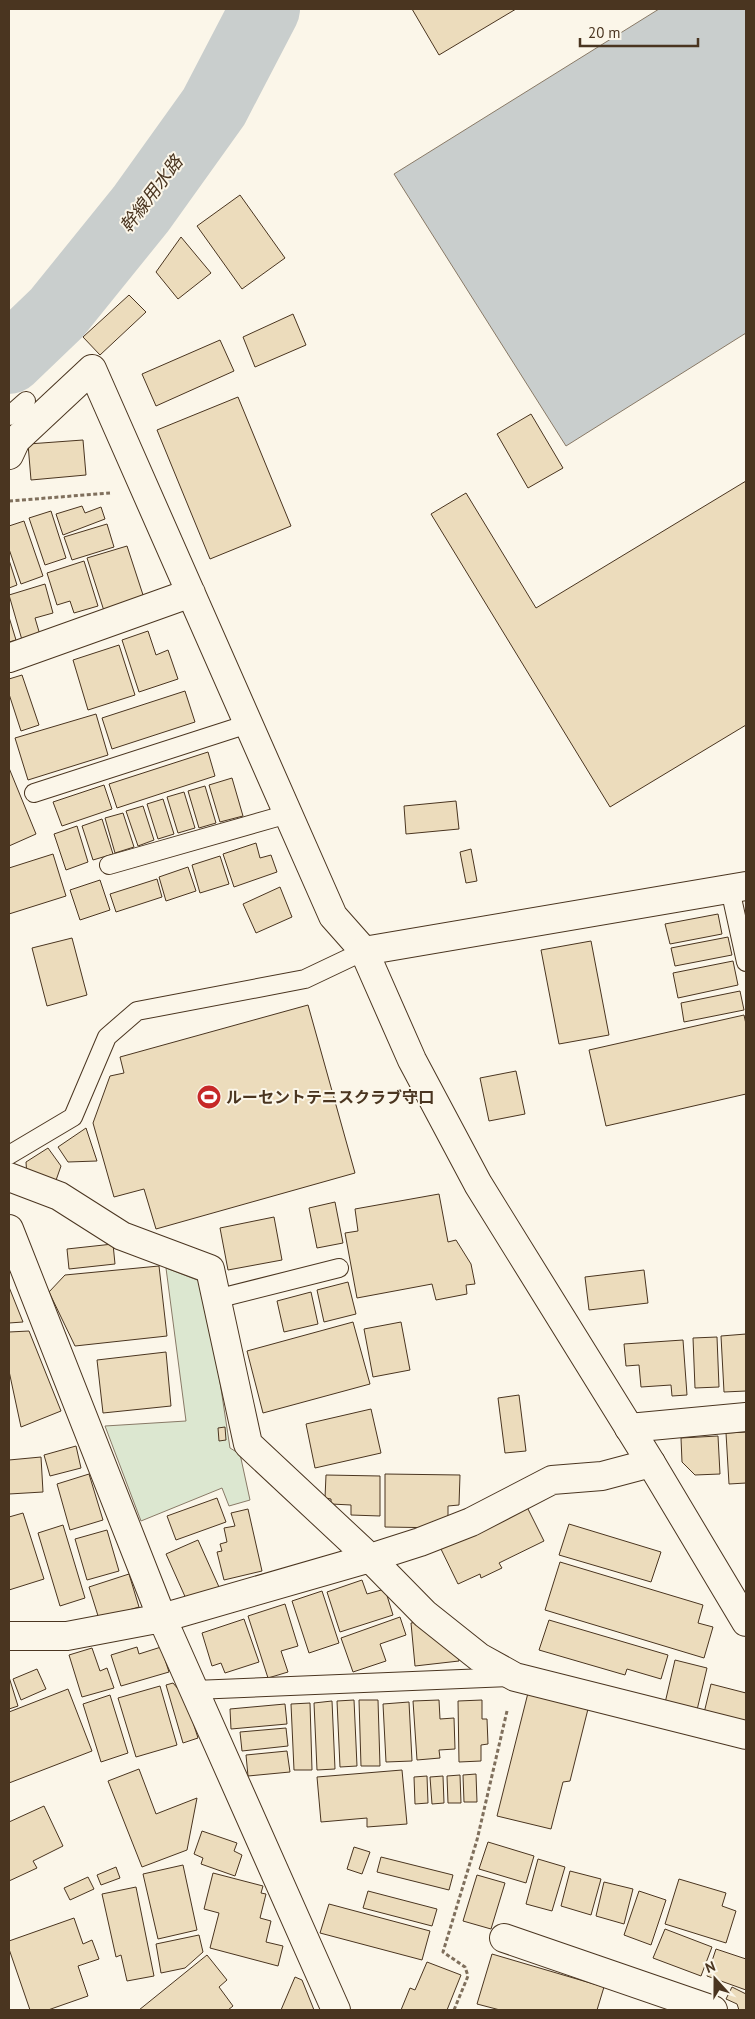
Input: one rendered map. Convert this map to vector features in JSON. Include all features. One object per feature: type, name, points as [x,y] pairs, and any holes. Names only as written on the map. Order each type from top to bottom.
[{"type":"street","points":[[9,455],[16,440],[92,369],[333,916],[364,951],[412,1060],[478,1184],[651,1463],[746,1622]]},
{"type":"street","points":[[9,658],[191,593]]},
{"type":"street","points":[[364,951],[738,888]]},
{"type":"street","points":[[9,1177],[59,1196],[122,1236],[210,1269],[248,1444],[370,1558],[425,1614],[479,1657],[515,1677],[746,1735]]},
{"type":"street","points":[[9,1229],[162,1618],[336,2010]]},
{"type":"street","points":[[629,1428],[746,1417]]},
{"type":"street","points":[[9,1636],[67,1636],[162,1618],[420,1542],[471,1522],[552,1480],[602,1476],[651,1463]]},
{"type":"street","points":[[504,1938],[713,2010]]},
{"type":"lane","points":[[9,416],[26,401]]},
{"type":"lane","points":[[34,792],[248,724]]},
{"type":"lane","points":[[109,866],[288,814]]},
{"type":"lane","points":[[738,888],[746,962]]},
{"type":"lane","points":[[9,1155],[72,1118],[107,1037],[137,1011],[305,979],[364,951]]},
{"type":"lane","points":[[216,1299],[339,1268]]},
{"type":"lane","points":[[194,1690],[515,1677]]},
{"type":"path","points":[[9,501],[146,490]]},
{"type":"path","points":[[454,2010],[468,1976],[465,1967],[443,1952],[477,1840],[515,1677]]},
{"type":"green space","points":[[166,1268],[205,1283],[230,1448],[240,1454],[250,1500],[229,1506],[222,1488],[141,1521],[105,1426],[186,1421]]},
{"type":"shaded area","points":[[659,9],[746,9],[746,333],[566,446],[394,174]]},
{"type":"building","points":[[412,9],[516,9],[439,55]]},
{"type":"building","points":[[240,195],[285,258],[242,289],[197,226]]},
{"type":"building","points":[[181,237],[211,273],[178,299],[156,272]]},
{"type":"building","points":[[129,295],[146,312],[100,355],[83,337]]},
{"type":"building","points":[[293,314],[306,345],[255,367],[243,337]]},
{"type":"building","points":[[220,340],[234,371],[156,406],[142,374]]},
{"type":"building","points":[[238,397],[291,526],[210,559],[157,430]]},
{"type":"building","points":[[531,414],[563,468],[528,488],[497,434]]},
{"type":"building","points":[[83,440],[86,475],[31,480],[28,444]]},
{"type":"building","points":[[746,481],[746,725],[610,807],[431,514],[466,493],[536,608]]},
{"type":"building","points":[[82,506],[85,513],[101,507],[105,519],[63,535],[56,514]]},
{"type":"building","points":[[51,511],[66,558],[45,565],[29,518]]},
{"type":"building","points":[[24,521],[43,576],[21,584],[9,549],[9,526]]},
{"type":"building","points":[[107,524],[114,547],[72,560],[64,537]]},
{"type":"building","points":[[127,546],[145,601],[105,614],[87,558]]},
{"type":"building","points":[[9,560],[17,585],[9,588]]},
{"type":"building","points":[[84,561],[98,606],[74,613],[70,601],[57,605],[47,573]]},
{"type":"building","points":[[45,584],[53,613],[35,618],[40,635],[22,640],[9,595]]},
{"type":"building","points":[[9,617],[16,640],[9,642]]},
{"type":"building","points":[[148,631],[156,655],[168,650],[178,679],[139,692],[122,640]]},
{"type":"building","points":[[119,645],[135,695],[88,710],[73,660]]},
{"type":"building","points":[[22,675],[39,725],[21,731],[9,694],[9,679]]},
{"type":"building","points":[[185,691],[195,722],[112,749],[102,718]]},
{"type":"building","points":[[96,714],[108,755],[28,780],[15,738]]},
{"type":"building","points":[[208,752],[215,776],[117,808],[109,784]]},
{"type":"building","points":[[9,768],[36,834],[9,846]]},
{"type":"building","points":[[232,778],[243,816],[220,822],[209,785]]},
{"type":"building","points":[[104,785],[112,809],[62,826],[53,802]]},
{"type":"building","points":[[205,786],[216,823],[199,828],[188,791]]},
{"type":"building","points":[[184,792],[195,828],[178,833],[167,797]]},
{"type":"building","points":[[163,799],[174,834],[158,839],[147,804]]},
{"type":"building","points":[[456,801],[459,829],[406,834],[404,806]]},
{"type":"building","points":[[143,806],[154,840],[138,846],[126,811]]},
{"type":"building","points":[[123,813],[134,847],[115,853],[105,818]]},
{"type":"building","points":[[102,819],[113,854],[93,860],[82,826]]},
{"type":"building","points":[[77,826],[88,862],[66,870],[54,834]]},
{"type":"building","points":[[256,843],[260,858],[271,855],[277,872],[234,887],[223,854]]},
{"type":"building","points":[[471,849],[477,881],[466,883],[460,852]]},
{"type":"building","points":[[53,854],[66,896],[9,914],[9,868]]},
{"type":"building","points":[[220,856],[229,884],[200,893],[192,865]]},
{"type":"building","points":[[188,867],[196,891],[166,901],[159,877]]},
{"type":"building","points":[[157,879],[162,897],[116,912],[110,894]]},
{"type":"building","points":[[100,880],[110,910],[80,920],[70,890]]},
{"type":"building","points":[[280,887],[292,917],[256,933],[243,904]]},
{"type":"building","points":[[718,914],[722,934],[670,944],[665,924]]},
{"type":"building","points":[[728,937],[732,955],[675,966],[671,948]]},
{"type":"building","points":[[72,938],[87,995],[47,1006],[32,948]]},
{"type":"building","points":[[591,941],[609,1035],[559,1044],[541,950]]},
{"type":"building","points":[[733,961],[738,985],[678,998],[673,973]]},
{"type":"building","points":[[740,991],[744,1010],[684,1022],[681,1003]]},
{"type":"building","points":[[308,1005],[355,1173],[156,1229],[144,1189],[114,1197],[93,1123],[110,1076],[124,1073],[120,1057]]},
{"type":"building","points":[[744,1015],[746,1024],[746,1094],[606,1126],[589,1050]]},
{"type":"building","points":[[516,1071],[525,1114],[489,1121],[480,1078]]},
{"type":"building","points":[[86,1128],[97,1161],[68,1162],[58,1147]]},
{"type":"building","points":[[48,1148],[61,1166],[54,1186],[27,1178],[26,1162]]},
{"type":"building","points":[[439,1194],[448,1242],[456,1240],[471,1264],[475,1284],[466,1285],[467,1294],[436,1300],[432,1284],[357,1298],[345,1233],[358,1231],[355,1209]]},
{"type":"building","points":[[335,1202],[343,1243],[317,1248],[309,1208]]},
{"type":"building","points":[[274,1217],[282,1260],[228,1270],[220,1228]]},
{"type":"building","points":[[113,1244],[115,1264],[69,1269],[67,1249]]},
{"type":"building","points":[[159,1266],[167,1336],[75,1346],[49,1292],[65,1275]]},
{"type":"building","points":[[644,1270],[648,1303],[589,1310],[585,1277]]},
{"type":"building","points":[[348,1282],[356,1314],[324,1322],[317,1290]]},
{"type":"building","points":[[9,1287],[23,1322],[9,1323]]},
{"type":"building","points":[[311,1292],[318,1324],[284,1332],[277,1301]]},
{"type":"building","points":[[353,1322],[370,1384],[263,1413],[247,1351]]},
{"type":"building","points":[[401,1322],[410,1370],[373,1377],[364,1329]]},
{"type":"building","points":[[29,1331],[61,1411],[21,1427],[9,1371],[9,1332]]},
{"type":"building","points":[[746,1334],[746,1391],[724,1392],[721,1336]]},
{"type":"building","points":[[717,1337],[719,1387],[695,1388],[693,1338]]},
{"type":"building","points":[[683,1340],[687,1395],[672,1396],[671,1385],[641,1387],[639,1365],[626,1366],[624,1344]]},
{"type":"building","points":[[166,1352],[171,1406],[103,1413],[97,1360]]},
{"type":"building","points":[[519,1395],[526,1451],[505,1453],[498,1398]]},
{"type":"building","points":[[371,1409],[381,1453],[315,1468],[306,1424]]},
{"type":"building","points":[[225,1427],[226,1440],[219,1441],[218,1428]]},
{"type":"building","points":[[746,1432],[746,1483],[729,1484],[726,1433]]},
{"type":"building","points":[[718,1436],[720,1474],[695,1475],[682,1462],[681,1438]]},
{"type":"building","points":[[76,1446],[81,1468],[50,1476],[44,1455]]},
{"type":"building","points":[[41,1457],[43,1492],[9,1494],[9,1460]]},
{"type":"building","points":[[89,1474],[103,1520],[70,1530],[57,1484]]},
{"type":"building","points":[[385,1474],[460,1475],[459,1505],[448,1506],[448,1528],[385,1527]]},
{"type":"building","points":[[326,1475],[380,1476],[380,1516],[351,1515],[351,1505],[331,1504],[331,1499],[325,1498]]},
{"type":"building","points":[[217,1498],[226,1522],[176,1540],[167,1516]]},
{"type":"building","points":[[525,1503],[544,1541],[499,1563],[502,1568],[481,1578],[480,1574],[458,1584],[439,1545]]},
{"type":"building","points":[[248,1509],[262,1571],[224,1580],[217,1552],[222,1551],[220,1544],[227,1542],[224,1528],[235,1526],[231,1513]]},
{"type":"building","points":[[23,1513],[44,1579],[9,1590],[9,1517]]},
{"type":"building","points":[[569,1524],[661,1552],[651,1582],[559,1555]]},
{"type":"building","points":[[63,1525],[85,1598],[60,1606],[38,1533]]},
{"type":"building","points":[[107,1530],[119,1571],[87,1580],[75,1539]]},
{"type":"building","points":[[198,1540],[219,1587],[187,1601],[166,1554]]},
{"type":"building","points":[[560,1562],[703,1605],[698,1623],[713,1627],[704,1658],[545,1610]]},
{"type":"building","points":[[129,1574],[139,1607],[99,1619],[89,1587]]},
{"type":"building","points":[[362,1580],[367,1594],[385,1589],[393,1615],[340,1632],[327,1592]]},
{"type":"building","points":[[322,1591],[339,1643],[309,1653],[292,1601]]},
{"type":"building","points":[[285,1604],[298,1646],[281,1651],[288,1672],[268,1678],[248,1616]]},
{"type":"building","points":[[400,1617],[406,1635],[380,1644],[386,1661],[353,1672],[341,1638]]},
{"type":"building","points":[[244,1619],[259,1662],[225,1673],[221,1663],[212,1666],[202,1633]]},
{"type":"building","points":[[549,1620],[668,1655],[661,1679],[627,1669],[625,1675],[539,1650]]},
{"type":"building","points":[[424,1621],[458,1650],[459,1661],[415,1666],[411,1623]]},
{"type":"building","points":[[137,1647],[139,1654],[161,1647],[169,1672],[121,1686],[111,1655]]},
{"type":"building","points":[[92,1648],[100,1671],[107,1668],[114,1688],[82,1697],[69,1655]]},
{"type":"building","points":[[675,1660],[707,1668],[697,1710],[665,1703]]},
{"type":"building","points":[[37,1669],[46,1689],[21,1700],[13,1679]]},
{"type":"building","points":[[9,1677],[18,1706],[9,1709]]},
{"type":"building","points":[[173,1683],[185,1697],[198,1738],[183,1743],[166,1685]]},
{"type":"building","points":[[711,1684],[746,1693],[746,1725],[704,1713]]},
{"type":"building","points":[[160,1686],[177,1745],[136,1757],[118,1698]]},
{"type":"building","points":[[68,1689],[92,1751],[9,1783],[9,1712]]},
{"type":"building","points":[[529,1689],[589,1705],[570,1781],[563,1782],[551,1829],[497,1816]]},
{"type":"building","points":[[110,1695],[128,1753],[101,1762],[83,1704]]},
{"type":"building","points":[[354,1700],[357,1766],[340,1767],[337,1701]]},
{"type":"building","points":[[359,1700],[378,1700],[380,1766],[361,1766]]},
{"type":"building","points":[[439,1700],[440,1719],[454,1718],[455,1749],[439,1750],[440,1758],[417,1760],[413,1701]]},
{"type":"building","points":[[482,1700],[482,1719],[487,1719],[488,1744],[481,1745],[481,1761],[459,1762],[458,1701]]},
{"type":"building","points":[[332,1701],[335,1769],[317,1770],[314,1703]]},
{"type":"building","points":[[409,1702],[412,1761],[386,1762],[383,1704]]},
{"type":"building","points":[[310,1703],[312,1770],[294,1770],[291,1704]]},
{"type":"building","points":[[285,1704],[287,1724],[231,1729],[230,1709]]},
{"type":"building","points":[[286,1728],[288,1746],[242,1751],[240,1732]]},
{"type":"building","points":[[287,1751],[290,1772],[248,1776],[246,1755]]},
{"type":"building","points":[[139,1769],[156,1814],[197,1798],[187,1850],[142,1867],[108,1781]]},
{"type":"building","points":[[402,1770],[407,1824],[367,1827],[367,1818],[321,1822],[317,1777]]},
{"type":"building","points":[[476,1774],[477,1802],[464,1802],[463,1775]]},
{"type":"building","points":[[460,1775],[461,1803],[448,1803],[447,1776]]},
{"type":"building","points":[[427,1776],[428,1803],[415,1804],[414,1777]]},
{"type":"building","points":[[443,1776],[444,1803],[432,1804],[430,1777]]},
{"type":"building","points":[[44,1806],[63,1846],[33,1861],[37,1868],[9,1881],[9,1822]]},
{"type":"building","points":[[202,1831],[237,1843],[234,1851],[242,1855],[235,1876],[201,1864],[203,1858],[194,1854]]},
{"type":"building","points":[[488,1842],[534,1856],[526,1883],[479,1869]]},
{"type":"building","points":[[354,1847],[370,1852],[362,1874],[347,1869]]},
{"type":"building","points":[[381,1857],[453,1875],[449,1890],[377,1872]]},
{"type":"building","points":[[538,1859],[565,1867],[552,1911],[526,1904]]},
{"type":"building","points":[[183,1865],[197,1930],[158,1939],[143,1874]]},
{"type":"building","points":[[116,1867],[120,1878],[101,1885],[97,1875]]},
{"type":"building","points":[[570,1871],[601,1879],[591,1915],[561,1906]]},
{"type":"building","points":[[213,1873],[263,1886],[261,1893],[266,1894],[260,1918],[271,1921],[266,1942],[283,1946],[278,1966],[210,1948],[219,1913],[204,1909]]},
{"type":"building","points":[[477,1875],[505,1883],[491,1929],[463,1921]]},
{"type":"building","points":[[88,1877],[94,1889],[70,1900],[64,1888]]},
{"type":"building","points":[[679,1879],[726,1893],[722,1906],[736,1911],[726,1943],[665,1924]]},
{"type":"building","points":[[604,1882],[633,1889],[624,1924],[596,1916]]},
{"type":"building","points":[[136,1887],[154,1976],[127,1981],[121,1955],[116,1957],[102,1894]]},
{"type":"building","points":[[368,1891],[437,1909],[432,1926],[363,1908]]},
{"type":"building","points":[[639,1891],[666,1900],[651,1945],[624,1935]]},
{"type":"building","points":[[329,1904],[430,1931],[422,1960],[320,1933]]},
{"type":"building","points":[[74,1918],[83,1944],[92,1940],[99,1959],[78,1966],[88,1996],[48,2010],[30,2010],[9,1949],[9,1941]]},
{"type":"building","points":[[665,1929],[712,1947],[701,1976],[653,1958]]},
{"type":"building","points":[[199,1935],[203,1952],[185,1968],[161,1973],[156,1944]]},
{"type":"building","points":[[716,1949],[746,1959],[746,1990],[707,1976]]},
{"type":"building","points":[[492,1954],[604,1987],[597,2010],[500,2010],[477,2004]]},
{"type":"building","points":[[207,1955],[227,1980],[219,1987],[233,2006],[228,2010],[139,2010]]},
{"type":"building","points":[[427,1962],[461,1975],[447,2010],[401,2010],[410,1988],[415,1990]]},
{"type":"building","points":[[295,1977],[302,1980],[314,2010],[281,2010]]},
{"type":"building","points":[[732,1987],[746,1994],[746,2010],[739,2010],[737,2004],[726,1999]]},
{"type":"waterway","name":"幹線用水路","points":[[9,359],[57,313],[141,209],[214,107],[265,9]]},
{"type":"place","name":"ルーセントテニスクラブ守口","points":[[209,1097]]}]
